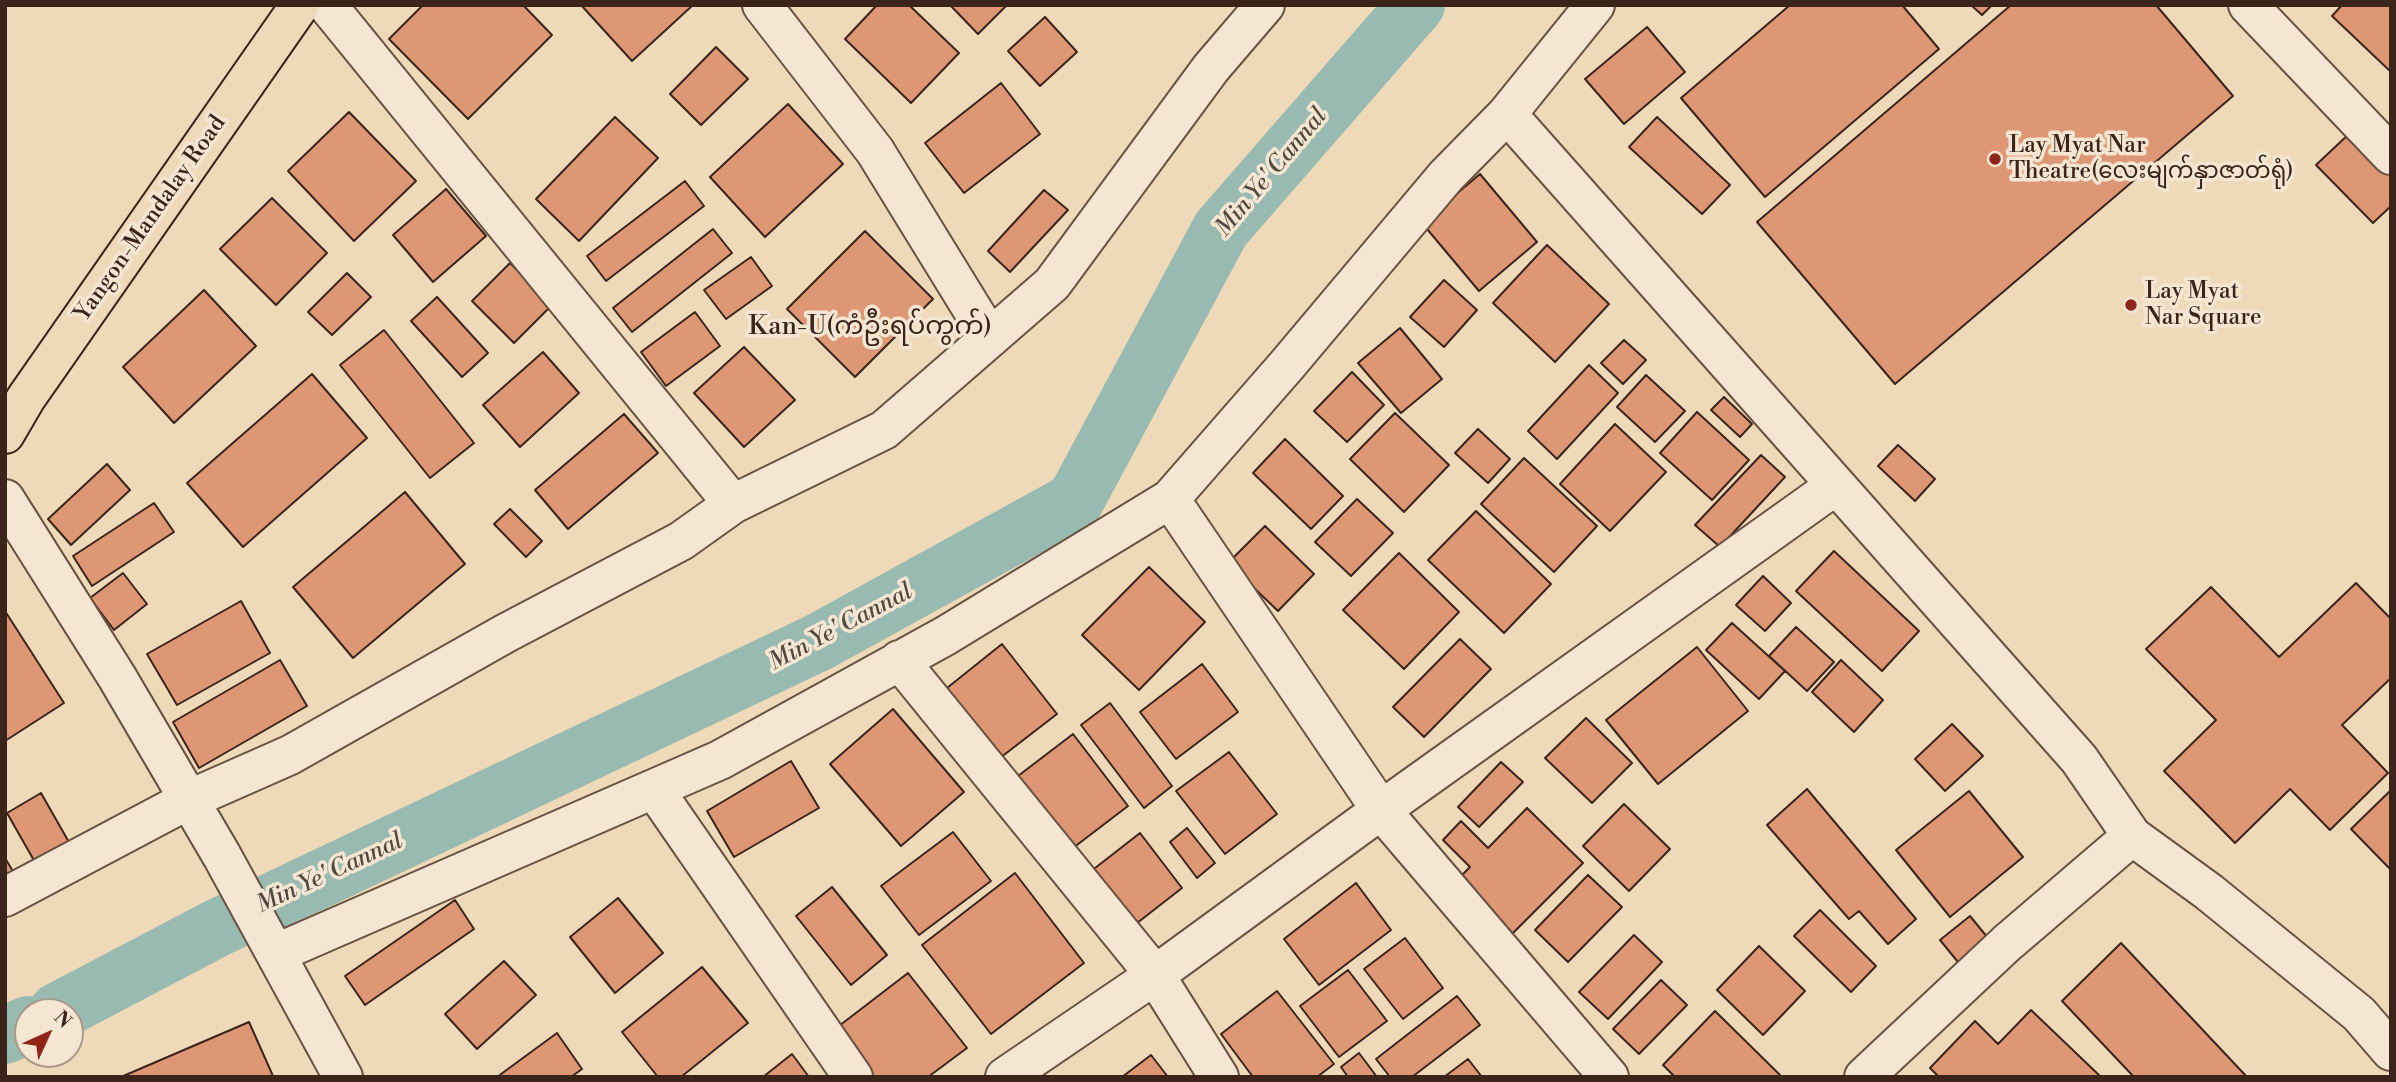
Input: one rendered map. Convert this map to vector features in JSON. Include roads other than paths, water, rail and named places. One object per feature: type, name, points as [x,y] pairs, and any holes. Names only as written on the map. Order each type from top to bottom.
[{"type":"highway","name":"Yangon-Mandalay Road","points":[[5,434],[26,398],[300,5]]},
{"type":"street","points":[[327,5],[733,503]]},
{"type":"street","points":[[762,5],[875,151],[990,338]]},
{"type":"street","points":[[5,897],[188,800],[290,755],[506,633],[681,541],[733,503],[884,430],[1052,284],[1211,68],[1265,5]]},
{"type":"street","points":[[268,939],[654,789],[720,760],[957,628],[1170,499],[1446,176],[1507,114],[1595,5]]},
{"type":"street","points":[[2248,5],[2391,155]]},
{"type":"street","points":[[1507,114],[2079,759],[2132,836],[2209,892],[2359,1014],[2391,1051]]},
{"type":"street","points":[[1005,1077],[1155,975],[1835,486]]},
{"type":"street","points":[[5,499],[117,677],[222,856],[343,1077]]},
{"type":"street","points":[[1170,499],[1381,810],[1609,1077]]},
{"type":"street","points":[[899,660],[1155,975],[1219,1077]]},
{"type":"street","points":[[654,789],[853,1077]]},
{"type":"street","points":[[1864,1077],[2007,943],[2132,836]]},
{"type":"waterway","name":"Min Ye' Cannal","points":[[84,998],[217,928],[819,642],[1075,501],[1221,229],[1416,5]]},
{"type":"waterway","name":"Min Ye' Cannal","points":[[5,1035],[14,1031]]},
{"type":"place","name":"Lay Myat Nar Theatre(လေးမျက်နှာဇာတ်ရုံ)","points":[[1995,159]]},
{"type":"place","name":"Lay Myat Nar Square","points":[[2131,305]]},
{"type":"district","name":"Kan-U(ကံဦးရပ်ကွက်)","points":[[870,328]]}]
